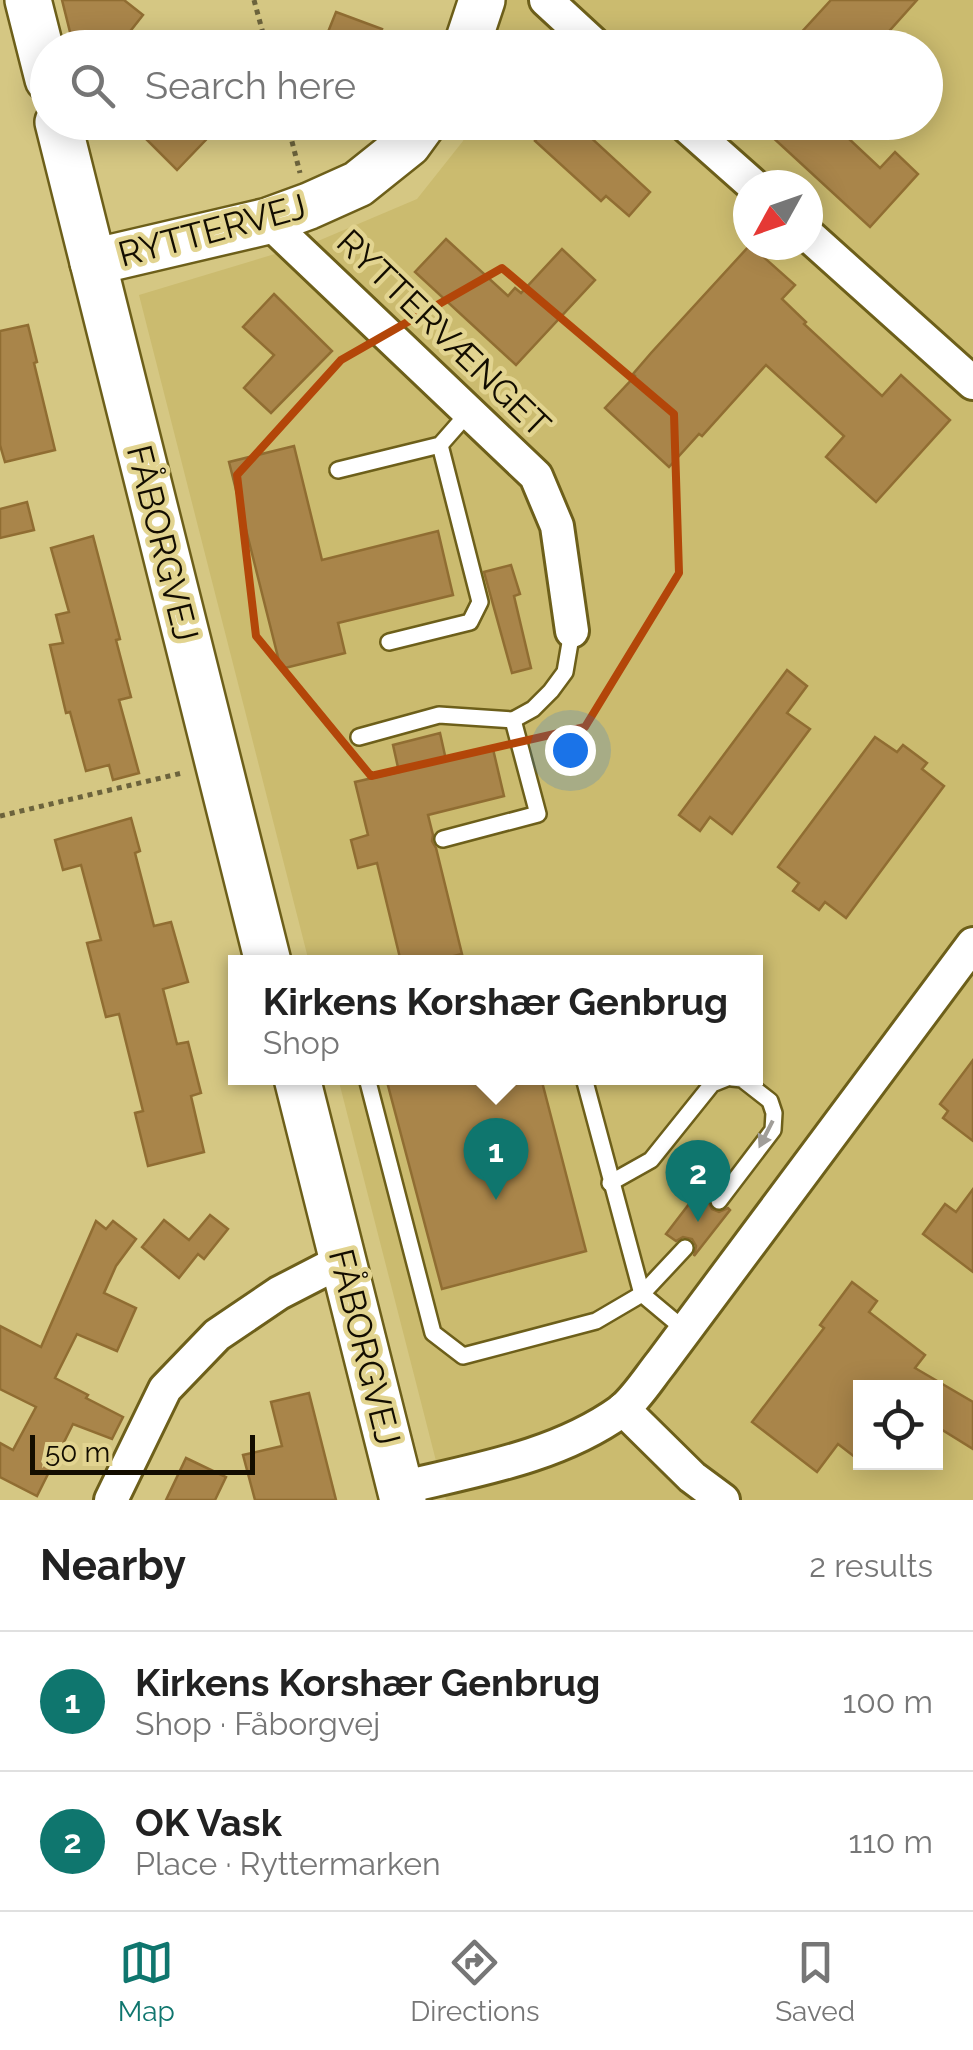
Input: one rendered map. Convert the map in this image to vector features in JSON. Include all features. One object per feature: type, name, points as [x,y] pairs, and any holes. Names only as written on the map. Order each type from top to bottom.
[{"type":"street","points":[[28,0],[36,30]]},
{"type":"street","points":[[472,30],[482,0]]},
{"type":"street","points":[[546,0],[578,30]]},
{"type":"street","name":"FÅBORGVEJ","points":[[62,140],[266,955]]},
{"type":"street","name":"RYTTERVEJ","points":[[92,262],[288,214],[358,184],[411,140]]},
{"type":"street","points":[[702,140],[736,170]]},
{"type":"street","name":"RYTTERVÆNGET","points":[[288,214],[470,412],[536,476],[557,526],[572,632]]},
{"type":"street","points":[[823,248],[973,383]]},
{"type":"street","points":[[402,1494],[530,1456],[624,1409],[973,944]]},
{"type":"street","name":"FÅBORGVEJ","points":[[299,1085],[402,1494]]},
{"type":"street","points":[[112,1500],[165,1389],[217,1335],[278,1293],[343,1260]]},
{"type":"street","points":[[624,1409],[692,1477],[723,1500]]},
{"type":"lane","points":[[338,470],[440,445],[470,412]]},
{"type":"lane","points":[[389,642],[470,622],[480,602],[440,445]]},
{"type":"lane","points":[[359,737],[439,715],[513,720],[533,709],[565,672],[572,632]]},
{"type":"lane","points":[[443,840],[538,814],[513,720]]},
{"type":"lane","points":[[369,1085],[433,1333],[463,1356],[596,1321],[642,1294],[684,1248]]},
{"type":"lane","points":[[586,1085],[642,1294],[685,1330]]},
{"type":"lane","points":[[610,1184],[651,1160],[711,1085]]},
{"type":"lane","points":[[719,1201],[772,1130],[774,1113],[770,1102],[749,1085]]},
{"type":"path","points":[[254,0],[262,30]]},
{"type":"path","points":[[287,140],[288,214]]},
{"type":"path","points":[[0,816],[218,764]]},
{"type":"highlighted area","points":[[502,268],[674,414],[679,573],[585,727],[371,776],[256,636],[237,475],[341,360]]},
{"type":"shaded area","points":[[507,0],[973,0],[973,1500],[446,1500],[340,1085],[763,1085],[763,955],[307,955],[139,295],[318,241],[417,199],[463,140],[943,140],[943,30],[497,30]]},
{"type":"building","points":[[62,0],[124,0],[143,15],[131,30],[70,30]]},
{"type":"building","points":[[831,0],[917,0],[890,30],[804,30]]},
{"type":"building","points":[[336,12],[382,29],[382,30],[329,30]]},
{"type":"building","points":[[147,140],[206,140],[177,170]]},
{"type":"building","points":[[593,140],[650,192],[629,216],[606,196],[601,201],[535,141]]},
{"type":"building","points":[[776,140],[850,140],[880,168],[895,152],[918,174],[870,227],[823,184],[823,170],[808,170]]},
{"type":"building","points":[[446,239],[508,296],[515,288],[521,293],[562,249],[595,280],[516,365],[415,272]]},
{"type":"building","points":[[736,260],[767,260],[795,285],[782,299],[882,396],[901,375],[950,420],[876,502],[826,457],[844,436],[766,365],[669,467],[605,408]]},
{"type":"building","points":[[274,294],[332,351],[271,413],[244,388],[274,355],[243,327]]},
{"type":"building","points":[[28,325],[55,450],[5,462],[0,445],[0,331]]},
{"type":"building","points":[[294,446],[322,560],[438,531],[453,595],[338,623],[345,653],[281,669],[229,462]]},
{"type":"building","points":[[27,502],[34,530],[0,538],[0,509]]},
{"type":"building","points":[[93,536],[120,639],[116,640],[131,697],[119,700],[139,773],[113,780],[109,765],[86,771],[70,712],[66,713],[50,645],[63,643],[56,615],[69,612],[51,548]]},
{"type":"building","points":[[511,565],[520,594],[514,596],[531,668],[512,673],[484,572]]},
{"type":"building","points":[[787,670],[807,686],[787,713],[810,729],[732,834],[710,817],[700,831],[679,815]]},
{"type":"building","points":[[440,733],[446,760],[493,749],[504,796],[428,815],[462,954],[399,955],[377,863],[358,868],[351,840],[368,835],[355,782],[399,772],[393,745]]},
{"type":"building","points":[[875,737],[897,752],[903,745],[927,763],[922,769],[944,786],[846,918],[825,902],[819,910],[793,891],[799,883],[778,867]]},
{"type":"building","points":[[131,818],[140,851],[135,853],[154,926],[171,922],[188,982],[163,989],[177,1044],[188,1042],[201,1093],[191,1096],[204,1152],[148,1166],[135,1113],[143,1111],[119,1014],[106,1017],[87,943],[101,940],[81,865],[63,870],[55,840]]},
{"type":"building","points":[[973,1060],[973,1141],[943,1118],[948,1111],[940,1104]]},
{"type":"building","points":[[388,1085],[543,1085],[586,1251],[442,1289]]},
{"type":"building","points":[[702,1187],[710,1194],[712,1209],[730,1210],[694,1256],[696,1246],[692,1239],[683,1237],[676,1241],[666,1234]]},
{"type":"building","points":[[973,1189],[973,1272],[923,1234],[945,1204],[956,1212]]},
{"type":"building","points":[[210,1215],[228,1229],[204,1259],[198,1254],[179,1278],[142,1247],[164,1220],[189,1240]]},
{"type":"building","points":[[96,1221],[106,1229],[113,1221],[136,1239],[116,1266],[104,1293],[136,1308],[117,1351],[77,1334],[55,1378],[123,1417],[112,1439],[73,1424],[37,1496],[0,1477],[0,1443],[13,1450],[36,1407],[0,1389],[0,1326],[41,1347]]},
{"type":"building","points":[[852,1282],[877,1301],[869,1312],[925,1355],[915,1368],[935,1380],[853,1380],[853,1456],[838,1444],[817,1472],[752,1422],[824,1328],[820,1325]]},
{"type":"building","points":[[943,1384],[973,1402],[973,1449],[943,1430]]},
{"type":"building","points":[[309,1393],[336,1500],[255,1500],[243,1455],[282,1446],[271,1402]]},
{"type":"building","points":[[186,1458],[226,1477],[215,1500],[166,1500]]},
{"type":"place","name":"Kirkens Korshær Genbrug","points":[[496,1200]]},
{"type":"place","name":"OK Vask","points":[[698,1222]]}]
